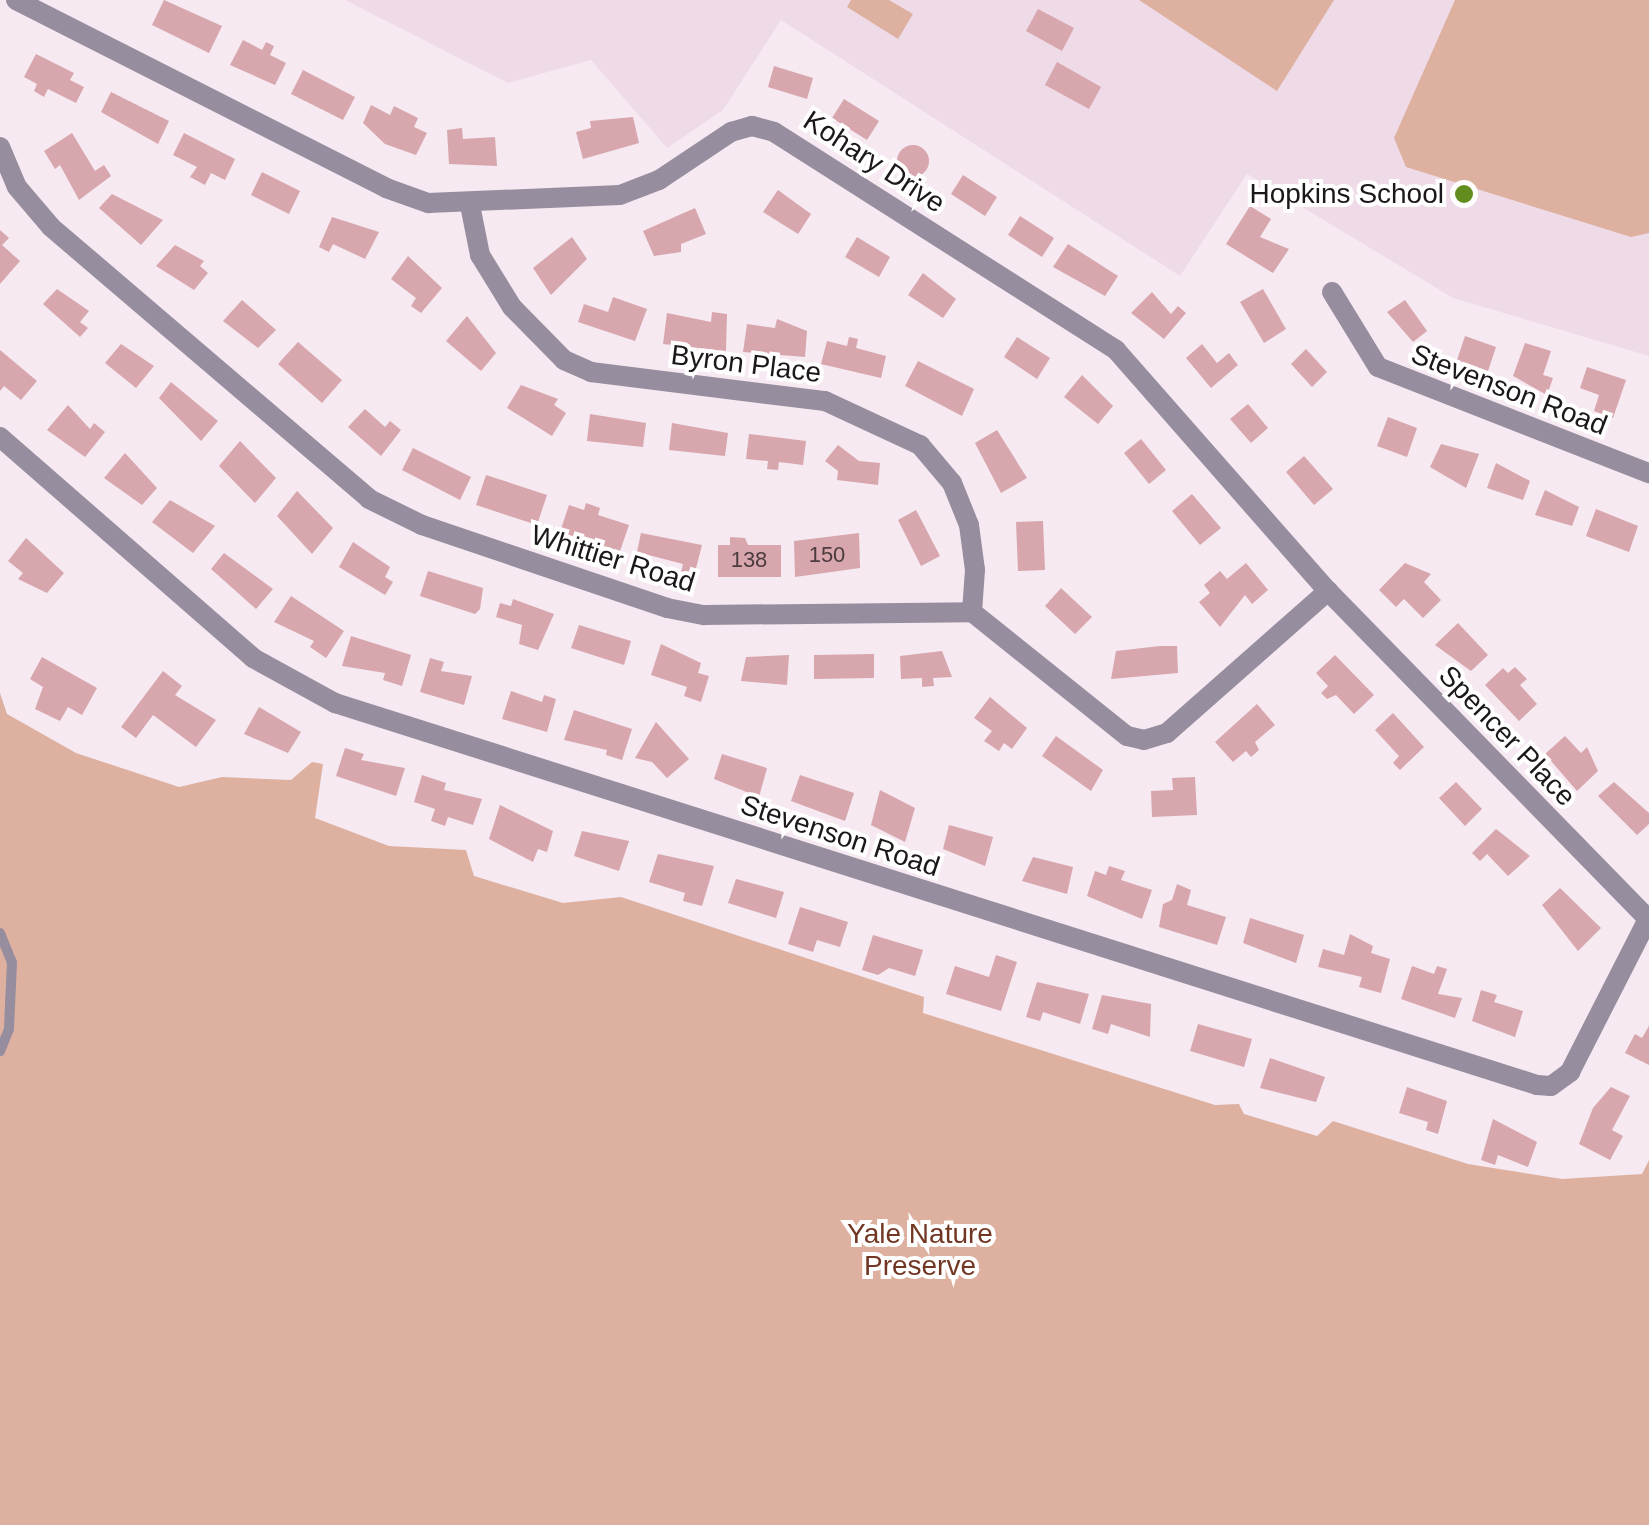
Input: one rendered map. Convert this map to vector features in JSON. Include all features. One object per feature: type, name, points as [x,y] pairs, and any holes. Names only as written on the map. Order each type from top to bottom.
[{"type":"street","name":"Kohary Drive","points":[[16,0],[386,188],[428,203],[470,205],[620,195],[659,180],[731,132],[752,126],[774,132],[1116,350],[1328,591]]},
{"type":"street","name":"Whittier Road","points":[[0,147],[18,187],[51,227],[390,512],[666,608],[704,615],[972,612]]},
{"type":"street","name":"Byron Place","points":[[470,205],[480,256],[512,306],[564,360],[591,372],[824,401],[880,421],[920,445],[952,484],[969,525],[976,570],[972,612]]},
{"type":"street","name":"Stevenson Road","points":[[1332,292],[1361,348],[1401,380],[1649,472]]},
{"type":"street","name":"Stevenson Road","points":[[0,437],[253,658],[335,703],[1537,1085],[1551,1086],[1570,1072],[1649,918]]},
{"type":"street","points":[[972,612],[1127,736],[1144,740],[1167,733],[1328,591]]},
{"type":"street","name":"Spencer Place","points":[[1328,591],[1649,918]]},
{"type":"lane","points":[[0,933],[12,962],[9,1029],[0,1051]]},
{"type":"shaded area","name":"Hopkins School","points":[[345,0],[1649,0],[1649,356],[1453,298],[1247,174],[1180,276],[781,20],[723,110],[667,148],[591,60],[508,83]]},
{"type":"green space","points":[[851,0],[889,0],[913,14],[898,39],[847,7]]},
{"type":"green space","points":[[1139,0],[1334,0],[1277,91]]},
{"type":"green space","points":[[1455,0],[1649,0],[1649,233],[1631,237],[1406,167],[1394,138]]},
{"type":"green space","name":"Yale Nature Preserve","points":[[0,693],[7,714],[76,753],[179,787],[222,777],[291,780],[312,762],[323,764],[315,818],[389,846],[466,850],[474,876],[563,903],[621,897],[924,997],[923,1013],[1215,1105],[1239,1104],[1244,1114],[1317,1136],[1333,1121],[1468,1164],[1562,1179],[1642,1174],[1649,1160],[1649,1525],[0,1525]]},
{"type":"building","points":[[164,0],[222,26],[209,53],[152,25]]},
{"type":"building","points":[[1038,9],[1074,28],[1062,51],[1026,31]]},
{"type":"building","points":[[243,40],[262,50],[266,42],[274,46],[270,55],[286,63],[275,85],[230,65]]},
{"type":"building","points":[[36,54],[74,73],[70,80],[84,87],[76,103],[48,89],[44,97],[34,91],[37,84],[24,77]]},
{"type":"building","points":[[1057,62],[1101,87],[1089,109],[1045,85]]},
{"type":"building","points":[[774,66],[813,78],[807,99],[768,87]]},
{"type":"building","points":[[303,70],[355,97],[343,120],[291,94]]},
{"type":"building","points":[[111,92],[169,121],[158,144],[101,112]]},
{"type":"building","points":[[844,99],[879,121],[867,140],[832,118]]},
{"type":"building","points":[[371,105],[390,115],[394,106],[418,118],[414,127],[427,133],[416,155],[385,144],[363,123]]},
{"type":"building","points":[[633,117],[639,143],[583,159],[576,132],[591,128],[590,121]]},
{"type":"building","points":[[462,128],[463,139],[495,137],[497,166],[449,164],[447,130]]},
{"type":"building","points":[[72,133],[95,171],[104,165],[111,176],[79,200],[60,165],[55,169],[44,151]]},
{"type":"building","points":[[184,133],[235,159],[225,180],[211,173],[205,185],[190,177],[197,167],[173,155]]},
{"type":"building","points":[[913,145],[925,149],[929,161],[925,173],[913,177],[901,173],[897,161],[901,149]]},
{"type":"building","points":[[262,172],[300,191],[289,214],[251,195]]},
{"type":"building","points":[[963,175],[997,197],[985,216],[951,194]]},
{"type":"building","points":[[778,190],[811,214],[798,234],[763,212]]},
{"type":"building","points":[[112,194],[163,220],[141,245],[99,208]]},
{"type":"building","points":[[1250,206],[1271,219],[1260,237],[1289,249],[1273,273],[1226,244]]},
{"type":"building","points":[[695,208],[706,234],[681,244],[681,252],[654,256],[643,231]]},
{"type":"building","points":[[1020,216],[1054,238],[1042,257],[1008,235]]},
{"type":"building","points":[[332,217],[379,232],[365,259],[333,244],[329,252],[319,247]]},
{"type":"building","points":[[0,230],[9,238],[2,245],[20,261],[0,284]]},
{"type":"building","points":[[572,237],[587,259],[551,295],[533,268]]},
{"type":"building","points":[[857,237],[890,257],[879,277],[845,257]]},
{"type":"building","points":[[1068,244],[1118,276],[1105,296],[1053,267]]},
{"type":"building","points":[[175,245],[204,261],[200,266],[208,273],[194,290],[156,266]]},
{"type":"building","points":[[408,256],[442,288],[421,313],[411,306],[416,298],[391,279]]},
{"type":"building","points":[[923,273],[956,299],[943,318],[908,295]]},
{"type":"building","points":[[57,289],[89,311],[80,322],[88,328],[80,337],[43,304]]},
{"type":"building","points":[[1263,289],[1286,329],[1264,343],[1240,302]]},
{"type":"building","points":[[1152,292],[1171,314],[1178,306],[1186,313],[1164,339],[1131,313]]},
{"type":"building","points":[[613,297],[647,309],[635,341],[578,322],[584,304],[608,312]]},
{"type":"building","points":[[242,300],[276,330],[258,348],[223,321]]},
{"type":"building","points":[[1405,300],[1427,331],[1413,342],[1387,312]]},
{"type":"building","points":[[712,312],[727,314],[726,351],[663,344],[667,313],[711,322]]},
{"type":"building","points":[[467,316],[496,353],[481,371],[446,341]]},
{"type":"building","points":[[777,319],[807,331],[805,357],[743,352],[747,324],[775,328]]},
{"type":"building","points":[[1465,336],[1496,347],[1488,371],[1457,360]]},
{"type":"building","points":[[849,337],[858,339],[856,348],[886,356],[881,378],[821,364],[827,341],[847,346]]},
{"type":"building","points":[[1017,337],[1050,358],[1037,379],[1004,357]]},
{"type":"building","points":[[298,342],[342,380],[322,403],[278,364]]},
{"type":"building","points":[[1525,343],[1551,351],[1543,375],[1553,378],[1547,395],[1513,376]]},
{"type":"building","points":[[121,344],[154,366],[136,388],[105,363]]},
{"type":"building","points":[[1202,344],[1217,363],[1229,353],[1238,365],[1211,388],[1186,358]]},
{"type":"building","points":[[1306,349],[1327,372],[1312,387],[1291,364]]},
{"type":"building","points":[[0,350],[37,381],[21,400],[4,386],[0,391]]},
{"type":"building","points":[[918,361],[974,389],[962,416],[905,386]]},
{"type":"building","points":[[1587,367],[1626,380],[1613,418],[1594,411],[1599,395],[1580,388]]},
{"type":"building","points":[[1082,375],[1113,406],[1098,424],[1064,397]]},
{"type":"building","points":[[171,382],[218,421],[201,441],[159,398]]},
{"type":"building","points":[[521,385],[558,399],[554,405],[566,413],[552,436],[507,408]]},
{"type":"building","points":[[1248,404],[1268,428],[1251,443],[1230,419]]},
{"type":"building","points":[[68,405],[90,429],[94,423],[105,432],[85,457],[47,430]]},
{"type":"building","points":[[365,409],[385,427],[390,421],[401,430],[381,456],[348,427]]},
{"type":"building","points":[[590,414],[646,423],[643,447],[587,441]]},
{"type":"building","points":[[1388,417],[1417,428],[1407,457],[1377,446]]},
{"type":"building","points":[[672,423],[728,433],[725,456],[669,450]]},
{"type":"building","points":[[997,430],[1027,478],[1001,493],[975,443]]},
{"type":"building","points":[[749,434],[806,441],[803,465],[779,462],[778,470],[767,469],[768,461],[746,459]]},
{"type":"building","points":[[1141,439],[1166,470],[1149,484],[1124,453]]},
{"type":"building","points":[[240,441],[276,478],[255,503],[219,466]]},
{"type":"building","points":[[1441,444],[1479,454],[1466,488],[1430,467]]},
{"type":"building","points":[[838,445],[859,461],[880,463],[878,485],[837,480],[838,471],[825,461]]},
{"type":"building","points":[[413,448],[471,477],[460,500],[402,470]]},
{"type":"building","points":[[125,453],[157,488],[142,505],[104,478]]},
{"type":"building","points":[[1304,456],[1333,489],[1314,505],[1286,472]]},
{"type":"building","points":[[1496,463],[1530,481],[1523,500],[1487,488]]},
{"type":"building","points":[[486,475],[547,495],[537,525],[476,505]]},
{"type":"building","points":[[1545,490],[1579,507],[1572,526],[1535,515]]},
{"type":"building","points":[[297,491],[333,528],[312,554],[277,516]]},
{"type":"building","points":[[1192,494],[1221,528],[1200,545],[1172,511]]},
{"type":"building","points":[[170,500],[215,526],[193,553],[152,522]]},
{"type":"building","points":[[586,503],[600,508],[598,515],[629,525],[620,551],[560,532],[569,505],[584,510]]},
{"type":"building","points":[[1596,509],[1638,526],[1629,552],[1586,536]]},
{"type":"building","points":[[916,510],[940,556],[921,566],[898,520]]},
{"type":"building","points":[[1043,521],[1045,570],[1018,571],[1016,522]]},
{"type":"building","points":[[641,533],[702,545],[694,576],[681,573],[683,564],[637,552]]},
{"type":"building","points":[[859,533],[860,568],[795,577],[794,541]]},
{"type":"building","points":[[730,537],[745,538],[748,545],[781,545],[781,577],[718,577],[718,545],[730,545]]},
{"type":"building","points":[[26,538],[64,573],[47,593],[18,579],[23,573],[8,561]]},
{"type":"building","points":[[353,542],[390,567],[385,577],[393,582],[385,595],[339,567]]},
{"type":"building","points":[[224,553],[273,589],[256,609],[211,569]]},
{"type":"building","points":[[1246,563],[1268,590],[1252,604],[1245,595],[1220,627],[1199,602],[1210,593],[1204,585],[1220,571],[1227,579]]},
{"type":"building","points":[[1405,563],[1431,574],[1424,582],[1441,600],[1423,618],[1404,599],[1396,607],[1379,590]]},
{"type":"building","points":[[428,571],[483,588],[480,609],[475,614],[420,596]]},
{"type":"building","points":[[1061,588],[1092,617],[1075,634],[1045,606]]},
{"type":"building","points":[[291,596],[344,631],[326,658],[310,647],[314,641],[274,622]]},
{"type":"building","points":[[513,599],[554,614],[538,650],[519,644],[522,625],[496,617],[500,603],[511,606]]},
{"type":"building","points":[[1458,623],[1488,655],[1471,671],[1435,645]]},
{"type":"building","points":[[579,625],[631,641],[624,665],[571,648]]},
{"type":"building","points":[[351,636],[411,655],[402,686],[383,680],[385,673],[342,666]]},
{"type":"building","points":[[661,644],[701,663],[698,673],[709,676],[701,702],[684,696],[687,687],[651,675]]},
{"type":"building","points":[[1177,646],[1178,673],[1111,679],[1116,651]]},
{"type":"building","points":[[942,651],[952,677],[933,678],[934,686],[922,687],[922,678],[901,679],[900,656]]},
{"type":"building","points":[[874,654],[874,678],[814,679],[814,655]]},
{"type":"building","points":[[789,655],[787,685],[741,681],[746,657]]},
{"type":"building","points":[[1335,655],[1374,695],[1354,714],[1336,695],[1327,699],[1321,693],[1328,686],[1316,673]]},
{"type":"building","points":[[42,657],[97,688],[82,715],[68,707],[60,721],[35,709],[43,687],[30,679]]},
{"type":"building","points":[[430,658],[444,662],[441,671],[472,676],[464,705],[420,692]]},
{"type":"building","points":[[1515,667],[1527,679],[1520,685],[1537,704],[1519,721],[1485,685],[1503,668],[1508,673]]},
{"type":"building","points":[[163,671],[182,686],[175,695],[216,720],[196,747],[153,715],[136,738],[121,727]]},
{"type":"building","points":[[511,691],[542,702],[544,695],[556,699],[547,732],[502,719]]},
{"type":"building","points":[[990,697],[1027,728],[1012,749],[1004,743],[999,751],[984,741],[992,731],[974,718]]},
{"type":"building","points":[[1257,704],[1275,725],[1255,742],[1259,750],[1251,757],[1246,751],[1233,762],[1215,742]]},
{"type":"building","points":[[259,707],[301,732],[288,753],[244,734]]},
{"type":"building","points":[[574,710],[632,729],[622,760],[606,755],[607,750],[564,740]]},
{"type":"building","points":[[1393,713],[1424,747],[1400,770],[1393,763],[1399,756],[1375,730]]},
{"type":"building","points":[[656,722],[689,759],[667,778],[652,762],[635,758]]},
{"type":"building","points":[[1056,736],[1103,770],[1091,791],[1042,756]]},
{"type":"building","points":[[1565,736],[1581,753],[1587,747],[1598,771],[1577,791],[1545,754]]},
{"type":"building","points":[[345,748],[364,754],[361,760],[405,768],[396,796],[336,776]]},
{"type":"building","points":[[722,754],[767,768],[759,797],[714,779]]},
{"type":"building","points":[[422,775],[446,783],[444,790],[482,799],[473,825],[448,817],[445,826],[431,821],[435,809],[414,802]]},
{"type":"building","points":[[800,775],[854,793],[845,821],[791,801]]},
{"type":"building","points":[[1195,777],[1197,815],[1152,817],[1151,791],[1173,790],[1172,778]]},
{"type":"building","points":[[1456,782],[1482,809],[1465,826],[1439,798]]},
{"type":"building","points":[[1614,782],[1649,813],[1649,824],[1637,835],[1598,796]]},
{"type":"building","points":[[880,790],[915,808],[905,842],[871,825]]},
{"type":"building","points":[[500,805],[553,831],[547,852],[538,849],[533,862],[489,839]]},
{"type":"building","points":[[949,825],[993,837],[985,866],[943,849]]},
{"type":"building","points":[[1496,829],[1530,856],[1508,876],[1487,854],[1480,861],[1472,853]]},
{"type":"building","points":[[582,831],[629,841],[619,871],[574,856]]},
{"type":"building","points":[[658,854],[714,866],[702,906],[683,901],[685,893],[649,882]]},
{"type":"building","points":[[1033,857],[1073,867],[1067,894],[1022,881]]},
{"type":"building","points":[[1109,866],[1125,871],[1121,880],[1152,890],[1142,919],[1087,896],[1095,871],[1106,875]]},
{"type":"building","points":[[736,879],[784,892],[776,918],[728,903]]},
{"type":"building","points":[[1177,884],[1191,890],[1187,905],[1226,917],[1217,945],[1159,927],[1163,904],[1172,900]]},
{"type":"building","points":[[1560,888],[1601,928],[1578,951],[1542,905]]},
{"type":"building","points":[[800,907],[848,922],[840,947],[817,940],[813,952],[788,944]]},
{"type":"building","points":[[1250,918],[1304,935],[1296,963],[1243,943]]},
{"type":"building","points":[[1350,934],[1373,946],[1371,953],[1390,959],[1381,993],[1359,987],[1362,977],[1318,967],[1323,949],[1344,955]]},
{"type":"building","points":[[873,935],[923,950],[915,976],[889,968],[878,975],[862,970]]},
{"type":"building","points":[[996,955],[1017,962],[1001,1011],[946,994],[955,966],[989,977]]},
{"type":"building","points":[[1412,966],[1434,974],[1437,966],[1447,969],[1438,994],[1462,998],[1455,1018],[1401,999]]},
{"type":"building","points":[[1037,982],[1089,994],[1080,1024],[1043,1012],[1040,1021],[1026,1017]]},
{"type":"building","points":[[1481,990],[1497,995],[1494,1002],[1523,1011],[1515,1037],[1472,1021]]},
{"type":"building","points":[[1102,995],[1151,1004],[1150,1037],[1111,1024],[1108,1034],[1092,1029]]},
{"type":"building","points":[[1198,1024],[1252,1039],[1244,1067],[1190,1051]]},
{"type":"building","points":[[1649,1026],[1649,1065],[1625,1053],[1635,1034],[1642,1038]]},
{"type":"building","points":[[1270,1058],[1325,1077],[1316,1102],[1260,1088]]},
{"type":"building","points":[[1407,1087],[1447,1101],[1438,1134],[1426,1130],[1428,1122],[1399,1113]]},
{"type":"building","points":[[1611,1087],[1630,1096],[1612,1130],[1623,1136],[1610,1160],[1579,1144],[1593,1108]]},
{"type":"building","points":[[1493,1119],[1537,1142],[1528,1167],[1498,1155],[1495,1165],[1481,1160]]},
{"type":"place","name":"Hopkins School","points":[[1464,194]]}]
